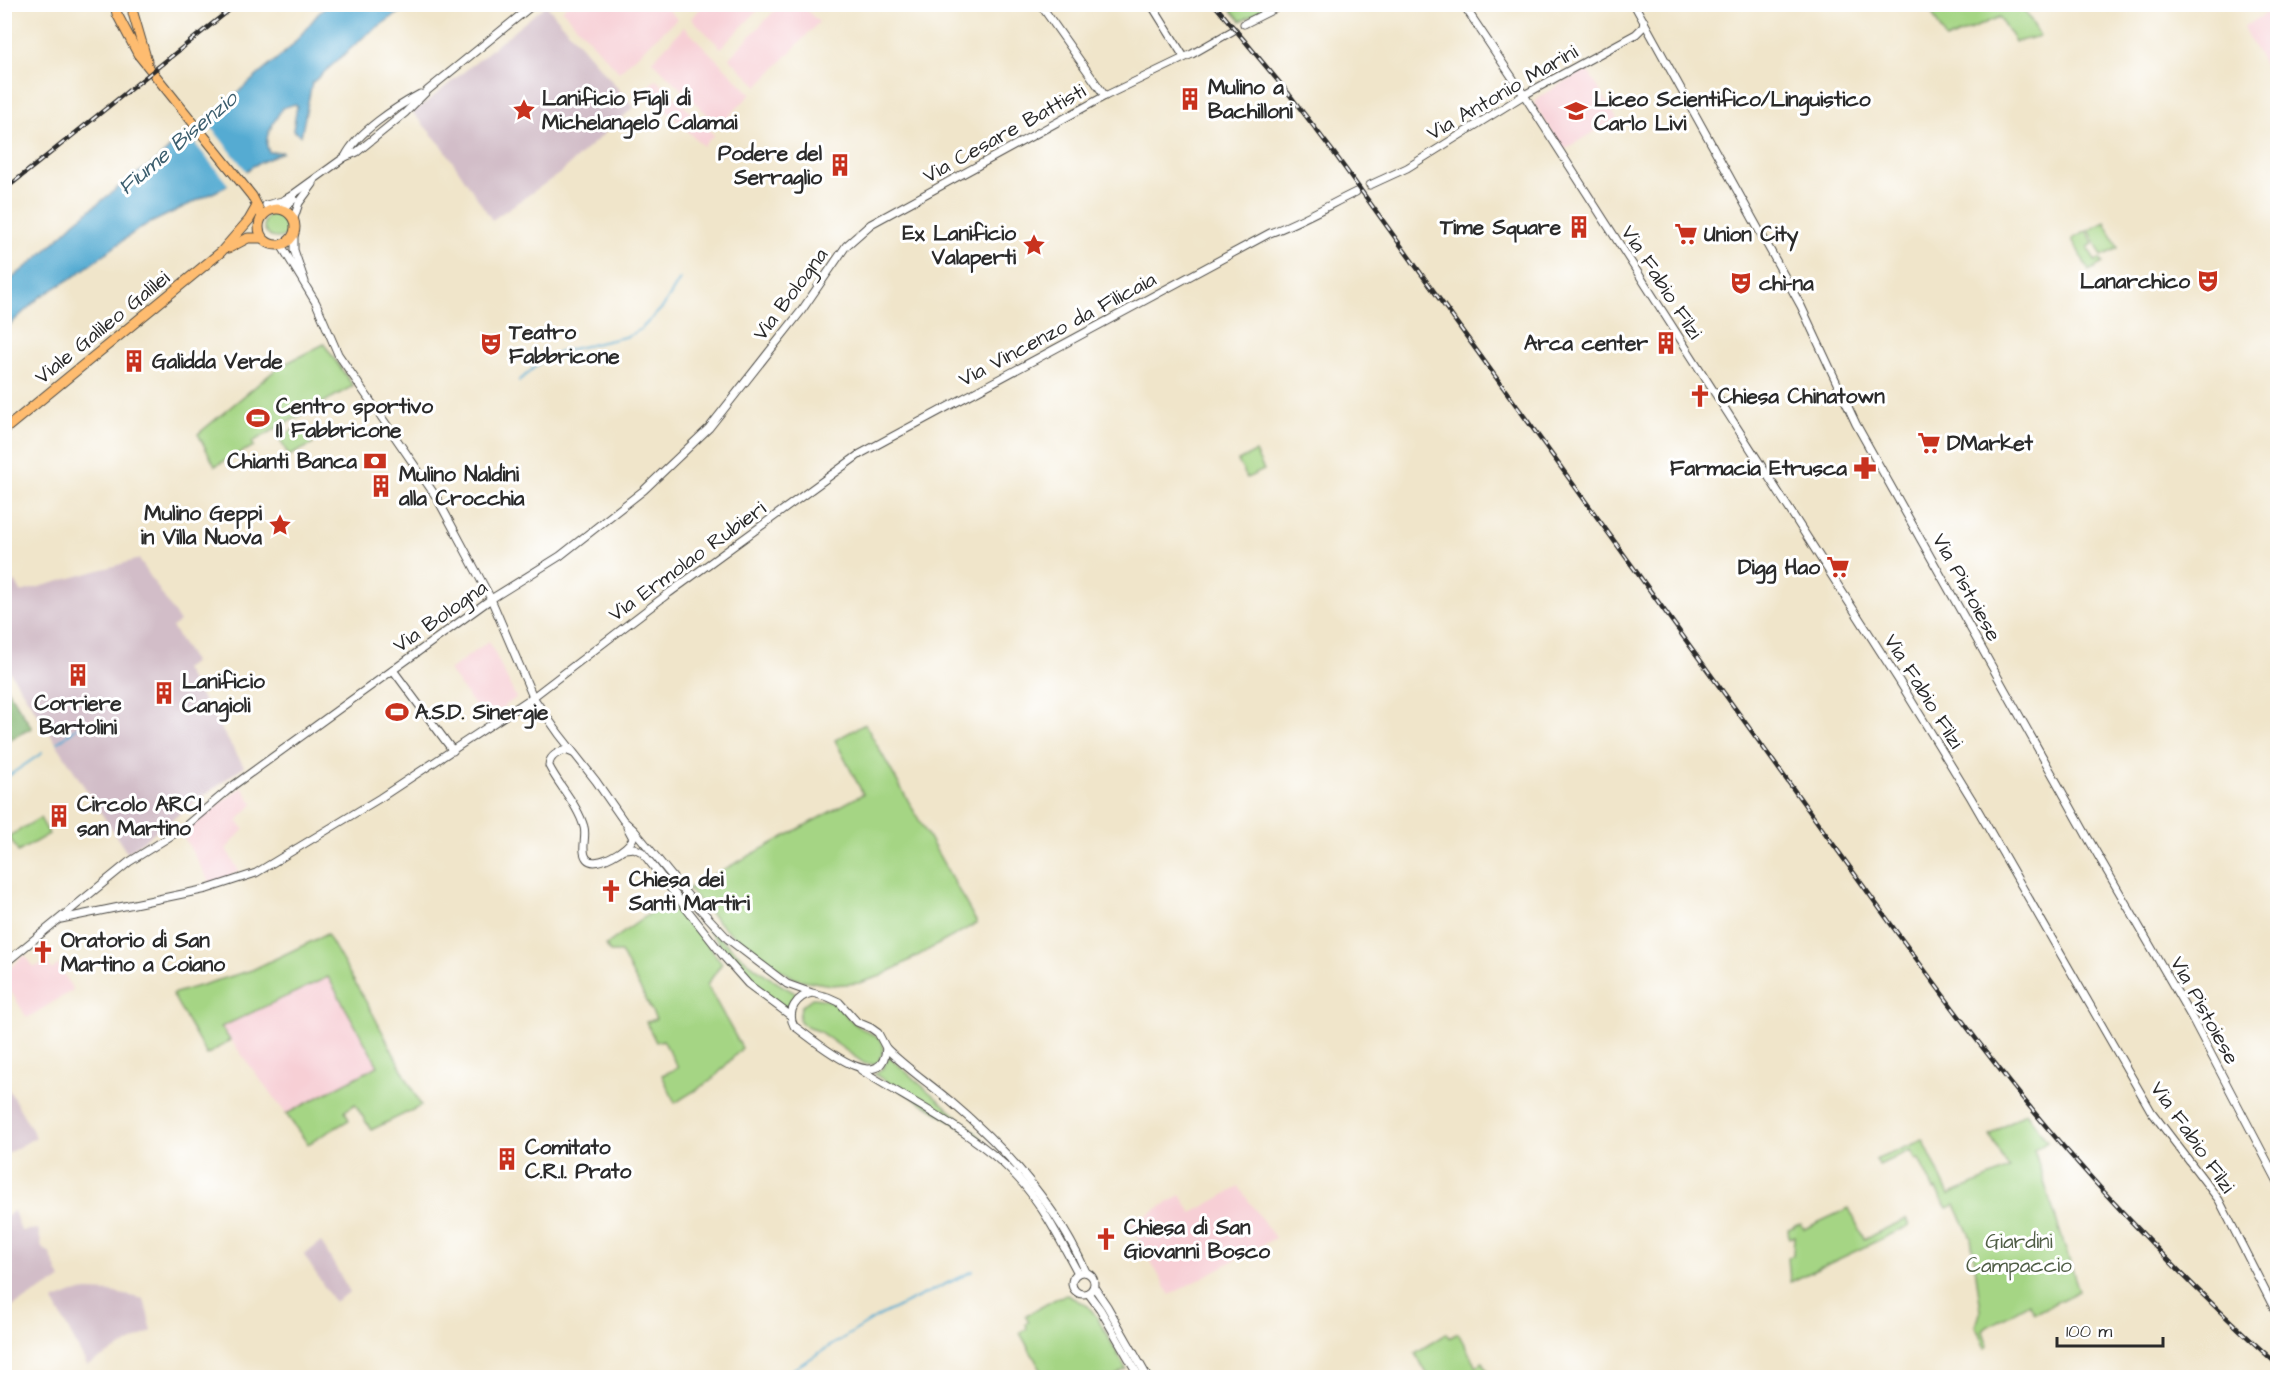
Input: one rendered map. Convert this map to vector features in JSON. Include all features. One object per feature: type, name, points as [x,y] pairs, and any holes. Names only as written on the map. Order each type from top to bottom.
[{"type":"main road","points":[[119,4],[116,12],[138,54],[252,196],[264,206],[282,209],[294,218],[296,224],[291,240],[281,245],[270,244],[262,238],[259,232],[264,206]]},
{"type":"main road","points":[[120,18],[128,19],[133,8]]},
{"type":"main road","points":[[133,8],[149,66]]},
{"type":"main road","points":[[221,252],[264,206]]},
{"type":"main road","points":[[242,229],[261,218]]},
{"type":"main road","points":[[221,252],[248,238],[262,238]]},
{"type":"main road","name":"Viale Galileo Galilei","points":[[4,430],[221,252]]},
{"type":"street","points":[[264,206],[282,201],[312,182],[345,157],[350,146],[399,105],[428,90],[534,4]]},
{"type":"street","points":[[1040,4],[1105,96]]},
{"type":"street","points":[[1151,4],[1184,57]]},
{"type":"street","points":[[1244,24],[1284,4]]},
{"type":"street","name":"Via Fabio Filzi","points":[[1463,4],[1524,95],[1904,689],[1971,798],[2151,1112],[2219,1200],[2277,1316]]},
{"type":"street","name":"Via Pistoiese","points":[[1634,4],[1801,306],[1856,424],[2088,838],[2192,1018],[2277,1180]]},
{"type":"street","name":"Via Antonio Marini","points":[[1370,185],[1407,168],[1524,95],[1636,34],[1643,27],[1644,21]]},
{"type":"street","name":"Via Cesare Battisti","points":[[846,246],[873,222],[1105,96],[1234,30]]},
{"type":"street","points":[[282,209],[312,182]]},
{"type":"street","points":[[294,218],[312,182]]},
{"type":"street","name":"Via Vincenzo da Filicaia","points":[[860,453],[1270,233],[1300,222],[1356,192]]},
{"type":"street","points":[[294,234],[294,250],[306,284]]},
{"type":"street","points":[[281,245],[316,303],[338,354],[437,498],[491,599],[533,697],[623,820],[633,838],[625,849]]},
{"type":"street","name":"Via Bologna","points":[[4,964],[129,862],[182,829],[234,785],[491,599],[568,550],[644,490],[685,453],[731,402],[751,373],[802,310],[846,246]]},
{"type":"street","name":"Via Ermolao Rubieri","points":[[60,919],[207,889],[256,873],[380,798],[533,697],[669,593],[860,453]]},
{"type":"street","points":[[393,670],[453,751]]},
{"type":"street","points":[[515,708],[535,707],[543,712]]},
{"type":"street","points":[[559,734],[562,744],[550,759],[549,766],[583,824],[584,855],[591,862],[600,861],[625,849],[637,849],[646,857],[733,967],[767,999],[791,1016],[794,1026],[966,1134],[1017,1177],[1039,1206],[1078,1273]]},
{"type":"street","points":[[557,753],[566,750],[574,754]]},
{"type":"street","points":[[623,820],[728,939],[787,984],[828,997],[843,1005],[857,1022],[878,1033],[886,1048],[900,1062],[950,1101],[1022,1169],[1064,1228],[1086,1272],[1092,1276],[1094,1287],[1148,1377]]},
{"type":"street","points":[[86,899],[87,906],[95,912]]},
{"type":"street","points":[[791,1016],[799,998],[812,993]]},
{"type":"street","points":[[855,1066],[865,1069],[877,1068],[884,1060],[886,1048]]},
{"type":"street","points":[[1086,1272],[1078,1273],[1072,1280],[1073,1288],[1081,1294],[1088,1293],[1094,1287]]},
{"type":"street","points":[[1088,1293],[1140,1377]]},
{"type":"shaded area","name":"Lanificio Figli di Michelangelo Calamai","points":[[546,5],[634,107],[559,174],[492,220],[443,147],[413,113]]},
{"type":"shaded area","points":[[567,5],[664,5],[677,19],[619,72],[562,10]]},
{"type":"shaded area","points":[[704,5],[763,5],[721,48],[691,18]]},
{"type":"shaded area","points":[[780,5],[801,5],[819,22],[758,86],[729,58]]},
{"type":"shaded area","points":[[2277,6],[2277,87],[2243,28]]},
{"type":"shaded area","points":[[684,27],[751,94],[719,126],[652,61]]},
{"type":"shaded area","name":"Liceo Scientifico/Linguistico Carlo Livi","points":[[1587,69],[1617,119],[1563,150],[1534,104],[1540,96]]},
{"type":"shaded area","points":[[656,79],[714,135],[703,146],[645,90]]},
{"type":"shaded area","points":[[139,559],[180,622],[172,627],[194,662],[184,669],[244,766],[127,853],[5,664],[4,590],[15,581],[21,592]]},
{"type":"shaded area","points":[[489,641],[516,698],[485,720],[449,670]]},
{"type":"shaded area","points":[[242,787],[253,804],[237,821],[244,829],[226,849],[239,871],[211,885],[181,832]]},
{"type":"shaded area","points":[[25,955],[34,967],[47,963],[52,970],[58,964],[73,990],[27,1018],[4,980],[5,972]]},
{"type":"shaded area","points":[[328,977],[379,1066],[286,1114],[221,1027]]},
{"type":"shaded area","points":[[5,1083],[36,1137],[4,1155]]},
{"type":"shaded area","points":[[1239,1187],[1275,1238],[1170,1295],[1130,1225],[1181,1195],[1192,1213]]},
{"type":"shaded area","points":[[14,1211],[21,1231],[38,1229],[42,1248],[49,1252],[61,1279],[5,1311],[5,1217]]},
{"type":"shaded area","points":[[321,1242],[350,1292],[334,1302],[304,1255]]},
{"type":"shaded area","points":[[111,1292],[144,1299],[152,1331],[87,1365],[53,1301],[73,1293]]},
{"type":"green space","points":[[1227,5],[1272,5],[1241,21]]},
{"type":"green space","points":[[1928,5],[2022,5],[2040,36],[2015,42],[1999,17],[1946,40]]},
{"type":"green space","points":[[277,212],[286,216],[290,225],[286,234],[277,238],[268,234],[264,225],[268,216]]},
{"type":"green space","points":[[2105,222],[2118,248],[2102,256],[2089,230]]},
{"type":"green space","points":[[2087,231],[2093,244],[2088,247],[2095,261],[2100,259],[2103,263],[2089,271],[2072,239]]},
{"type":"green space","name":"Centro sportivo Il Fabbricone","points":[[324,344],[353,386],[252,442],[254,446],[215,466],[198,434],[279,367]]},
{"type":"green space","points":[[302,425],[313,444],[289,456],[279,438]]},
{"type":"green space","points":[[1255,452],[1264,470],[1247,478],[1238,461]]},
{"type":"green space","points":[[5,686],[32,728],[4,742]]},
{"type":"green space","points":[[865,724],[977,923],[881,976],[859,983],[831,985],[796,979],[767,962],[724,928],[688,889],[863,794],[835,740]]},
{"type":"green space","points":[[40,818],[49,834],[18,852],[9,836]]},
{"type":"green space","points":[[668,896],[722,963],[707,985],[742,1048],[712,1080],[675,1103],[662,1075],[678,1068],[663,1040],[656,1042],[646,1022],[656,1019],[621,952],[610,952],[606,945],[649,914]]},
{"type":"green space","points":[[709,927],[750,964],[797,994],[786,1008],[758,989],[707,929]]},
{"type":"green space","points":[[327,934],[373,1014],[421,1106],[371,1130],[355,1104],[345,1111],[349,1120],[308,1144],[286,1114],[378,1066],[328,977],[221,1027],[230,1040],[207,1055],[172,994],[252,970]]},
{"type":"green space","points":[[812,998],[828,1000],[855,1024],[879,1038],[884,1048],[876,1064],[865,1064],[820,1032],[802,1024],[799,1019],[801,1007]]},
{"type":"green space","points":[[889,1057],[982,1140],[874,1074],[883,1068]]},
{"type":"green space","name":"Giardini Campaccio","points":[[2026,1112],[2047,1141],[2034,1150],[2079,1291],[2035,1313],[2029,1303],[1987,1327],[1983,1331],[1988,1346],[1985,1349],[1976,1326],[1981,1310],[1971,1238],[1955,1205],[1947,1208],[1936,1189],[1934,1190],[1919,1159],[1916,1160],[1911,1150],[1879,1165],[1875,1160],[1923,1140],[1949,1195],[2009,1169],[1990,1135]]},
{"type":"green space","points":[[1849,1208],[1864,1239],[1906,1219],[1909,1226],[1790,1282],[1788,1258],[1793,1255],[1794,1236],[1789,1238],[1788,1229],[1801,1224],[1804,1229]]},
{"type":"green space","points":[[1067,1295],[1088,1306],[1097,1317],[1126,1369],[1113,1377],[1045,1377],[1020,1333],[1027,1329],[1026,1324],[1029,1321],[1025,1316]]},
{"type":"green space","points":[[1447,1333],[1450,1338],[1458,1333],[1476,1366],[1482,1362],[1490,1375],[1487,1378],[1429,1377],[1415,1353]]},
{"type":"water","name":"Fiume Bisenzio","points":[[328,5],[410,5],[366,35],[312,83],[301,136],[293,130],[297,106],[295,104],[282,108],[268,135],[267,146],[269,152],[283,152],[253,166],[225,187],[140,228],[75,276],[40,297],[5,329],[5,284],[42,254],[75,222],[130,178],[154,163],[182,136],[217,110],[291,47]]},
{"type":"pier","points":[[203,117],[248,173],[230,187],[184,130]]},
{"type":"waterway","points":[[519,381],[543,360],[559,352],[629,336],[641,329],[663,307],[680,279]]},
{"type":"waterway","points":[[57,743],[85,721]]},
{"type":"waterway","points":[[4,779],[42,753]]},
{"type":"waterway","points":[[779,1378],[877,1317],[973,1271]]},
{"type":"tunnel","points":[[1356,192],[1370,185]]},
{"type":"railway","points":[[4,190],[237,4]]},
{"type":"railway","points":[[1214,4],[1289,94],[1334,153],[1960,1018],[2047,1128],[2120,1209],[2223,1315],[2278,1365]]},
{"type":"place","name":"Mulino a Bachilloni","points":[[1190,99]]},
{"type":"place","name":"Lanificio Figli di Michelangelo Calamai","points":[[524,110]]},
{"type":"place","name":"Liceo Scientifico/Linguistico Carlo Livi","points":[[1576,111]]},
{"type":"place","name":"Podere del Serraglio","points":[[840,165]]},
{"type":"place","name":"Time Square","points":[[1579,227]]},
{"type":"place","name":"Union City","points":[[1686,234]]},
{"type":"place","name":"Ex Lanificio Valaperti","points":[[1034,245]]},
{"type":"place","name":"Lanarchico","points":[[2208,281]]},
{"type":"place","name":"chì-na","points":[[1741,283]]},
{"type":"place","name":"Arca center","points":[[1666,343]]},
{"type":"place","name":"Teatro Fabbricone","points":[[491,344]]},
{"type":"place","name":"Galidda Verde","points":[[134,361]]},
{"type":"place","name":"Chiesa Chinatown","points":[[1700,396]]},
{"type":"place","name":"Centro sportivo Il Fabbricone","points":[[258,418]]},
{"type":"place","name":"DMarket","points":[[1929,443]]},
{"type":"place","name":"Chianti Banca","points":[[375,461]]},
{"type":"place","name":"Farmacia Etrusca","points":[[1865,468]]},
{"type":"place","name":"Mulino Naldini alla Crocchia","points":[[381,486]]},
{"type":"place","name":"Mulino Geppi in Villa Nuova","points":[[280,525]]},
{"type":"place","name":"Digg Hao","points":[[1838,567]]},
{"type":"place","name":"Corriere Bartolini","points":[[78,675]]},
{"type":"place","name":"Lanificio Cangioli","points":[[164,693]]},
{"type":"place","name":"A.S.D. Sinergie","points":[[397,712]]},
{"type":"place","name":"Circolo ARCI san Martino","points":[[59,816]]},
{"type":"place","name":"Chiesa dei Santi Martiri","points":[[611,891]]},
{"type":"place","name":"Oratorio di San Martino a Coiano","points":[[43,952]]},
{"type":"place","name":"Comitato C.R.I. Prato","points":[[507,1159]]},
{"type":"place","name":"Chiesa di San Giovanni Bosco","points":[[1106,1239]]}]
